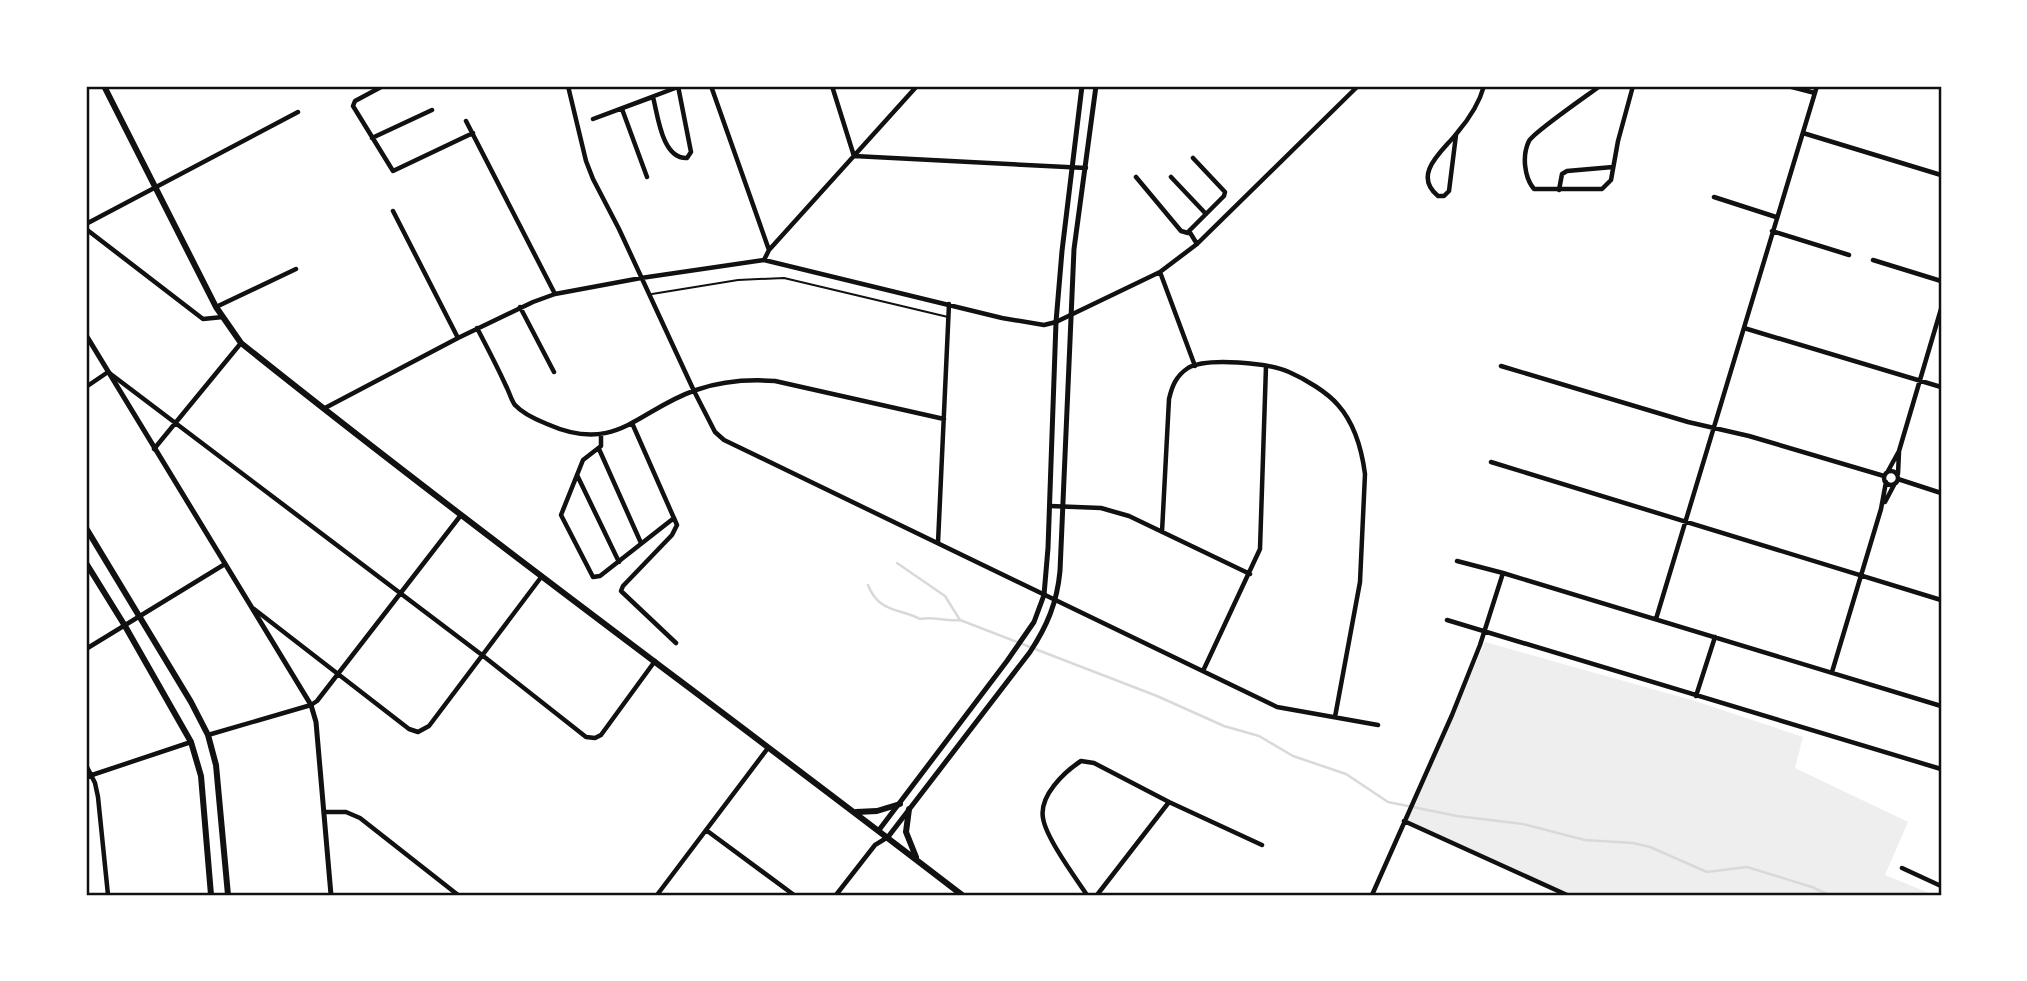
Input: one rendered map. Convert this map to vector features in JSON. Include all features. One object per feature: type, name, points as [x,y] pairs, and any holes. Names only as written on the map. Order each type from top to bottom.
[{"type":"main road","points":[[104,86],[216,307],[239,341],[461,515],[962,895]]},
{"type":"main road","points":[[86,528],[208,735],[218,778],[228,895]]},
{"type":"main road","points":[[86,563],[125,625],[191,742],[201,776],[211,895]]},
{"type":"main road","points":[[854,812],[877,811],[900,804]]},
{"type":"main road","points":[[909,809],[906,832],[919,862]]},
{"type":"street","points":[[383,86],[352,104],[392,170],[395,171],[472,133]]},
{"type":"street","points":[[568,86],[593,179],[715,432],[733,446],[1277,708],[1378,725]]},
{"type":"street","points":[[653,97],[622,108],[593,120],[653,97],[678,86],[691,152],[687,158],[678,157],[670,148],[653,97]]},
{"type":"street","points":[[711,86],[769,250]]},
{"type":"street","points":[[832,86],[854,156]]},
{"type":"street","points":[[764,260],[769,250],[917,86]]},
{"type":"street","points":[[875,845],[879,830],[1022,640],[1034,622],[1044,595],[1056,322],[1082,86]]},
{"type":"street","points":[[836,895],[875,845],[888,837],[957,750],[1035,645],[1056,601],[1060,571],[1074,250],[1096,86]]},
{"type":"street","points":[[325,408],[477,328],[520,307],[555,295],[641,278],[764,260],[1040,325],[1056,322],[1160,272],[1197,244],[1358,86]]},
{"type":"street","points":[[1456,135],[1450,188],[1446,195],[1438,197],[1431,187],[1431,163],[1475,108],[1484,86]]},
{"type":"street","points":[[1600,86],[1530,139],[1525,158],[1530,183],[1534,189],[1602,189],[1611,180],[1633,86]]},
{"type":"street","points":[[1788,86],[1815,93]]},
{"type":"street","points":[[1656,619],[1817,86]]},
{"type":"street","points":[[622,108],[647,177]]},
{"type":"street","points":[[372,138],[432,110]]},
{"type":"street","points":[[223,317],[203,319],[86,226],[298,112]]},
{"type":"street","points":[[467,121],[555,295]]},
{"type":"street","points":[[1803,133],[1941,175]]},
{"type":"street","points":[[854,156],[1086,168]]},
{"type":"street","points":[[1188,233],[1225,192],[1193,158]]},
{"type":"street","points":[[1559,190],[1562,174],[1567,171],[1614,167]]},
{"type":"street","points":[[1136,177],[1181,231],[1188,233],[1197,244]]},
{"type":"street","points":[[1171,177],[1206,214]]},
{"type":"street","points":[[1714,197],[1776,217]]},
{"type":"street","points":[[393,211],[458,338]]},
{"type":"street","points":[[1772,231],[1849,255]]},
{"type":"street","points":[[1873,260],[1941,281]]},
{"type":"street","points":[[216,307],[296,269]]},
{"type":"street","points":[[1160,272],[1195,366]]},
{"type":"street","points":[[938,543],[949,304]]},
{"type":"street","points":[[520,307],[554,372]]},
{"type":"street","points":[[1832,672],[1881,509],[1886,477],[1899,451],[1941,311]]},
{"type":"street","points":[[477,328],[515,405],[533,418],[562,431],[586,437],[632,423],[694,391],[736,381],[775,381],[944,419]]},
{"type":"street","points":[[1744,328],[1941,387]]},
{"type":"street","points":[[86,335],[311,705],[317,722],[331,895]]},
{"type":"street","points":[[154,449],[239,341]]},
{"type":"street","points":[[1162,532],[1169,399],[1174,381],[1195,366],[1218,363],[1266,366],[1290,372],[1337,403],[1345,414],[1363,459],[1365,474],[1360,582],[1335,717]]},
{"type":"street","points":[[1203,671],[1260,549],[1266,366]]},
{"type":"street","points":[[1501,366],[1941,493]]},
{"type":"street","points":[[86,387],[108,373]]},
{"type":"street","points":[[108,373],[482,655],[582,735],[591,739],[601,734],[655,661]]},
{"type":"street","points":[[632,423],[677,529],[623,586],[621,592],[676,643]]},
{"type":"street","points":[[601,434],[601,446],[583,460],[561,517],[593,577],[600,576],[674,518]]},
{"type":"street","points":[[598,449],[641,543]]},
{"type":"street","points":[[1881,509],[1897,479],[1899,451]]},
{"type":"street","points":[[1491,462],[1941,600]]},
{"type":"street","points":[[1886,477],[1894,471],[1897,479]]},
{"type":"street","points":[[577,475],[619,562]]},
{"type":"street","points":[[1050,506],[1114,511],[1250,574]]},
{"type":"street","points":[[208,735],[311,705],[323,695],[461,515]]},
{"type":"street","points":[[1457,561],[1941,706]]},
{"type":"street","points":[[86,649],[225,564]]},
{"type":"street","points":[[1372,895],[1452,716],[1503,573]]},
{"type":"street","points":[[252,607],[408,729],[422,731],[429,726],[541,576]]},
{"type":"street","points":[[1447,620],[1941,769]]},
{"type":"street","points":[[1696,696],[1715,637]]},
{"type":"street","points":[[89,776],[191,742]]},
{"type":"street","points":[[657,895],[768,748]]},
{"type":"street","points":[[1087,895],[1049,834],[1042,816],[1047,799],[1063,775],[1081,761],[1087,761],[1262,845]]},
{"type":"street","points":[[86,765],[98,797],[108,895]]},
{"type":"street","points":[[1097,895],[1168,802]]},
{"type":"street","points":[[324,811],[346,812],[360,818],[458,895]]},
{"type":"street","points":[[1404,821],[1567,895]]},
{"type":"street","points":[[706,830],[794,895]]},
{"type":"street","points":[[1902,868],[1941,886]]},
{"type":"lane","points":[[647,295],[738,280],[784,278],[948,317]]},
{"type":"shaded area","points":[[1485,642],[1695,701],[1803,737],[1795,768],[1908,822],[1885,875],[1934,895],[1570,895],[1407,820]]},
{"type":"waterway","points":[[897,563],[945,596],[960,620],[1157,696],[1224,726],[1259,736],[1293,756],[1346,774],[1388,802],[1457,816],[1523,824],[1585,840],[1633,843],[1650,847],[1707,872],[1747,867],[1829,895]]},
{"type":"waterway","points":[[868,585],[878,601],[890,608],[920,619],[960,620]]}]
